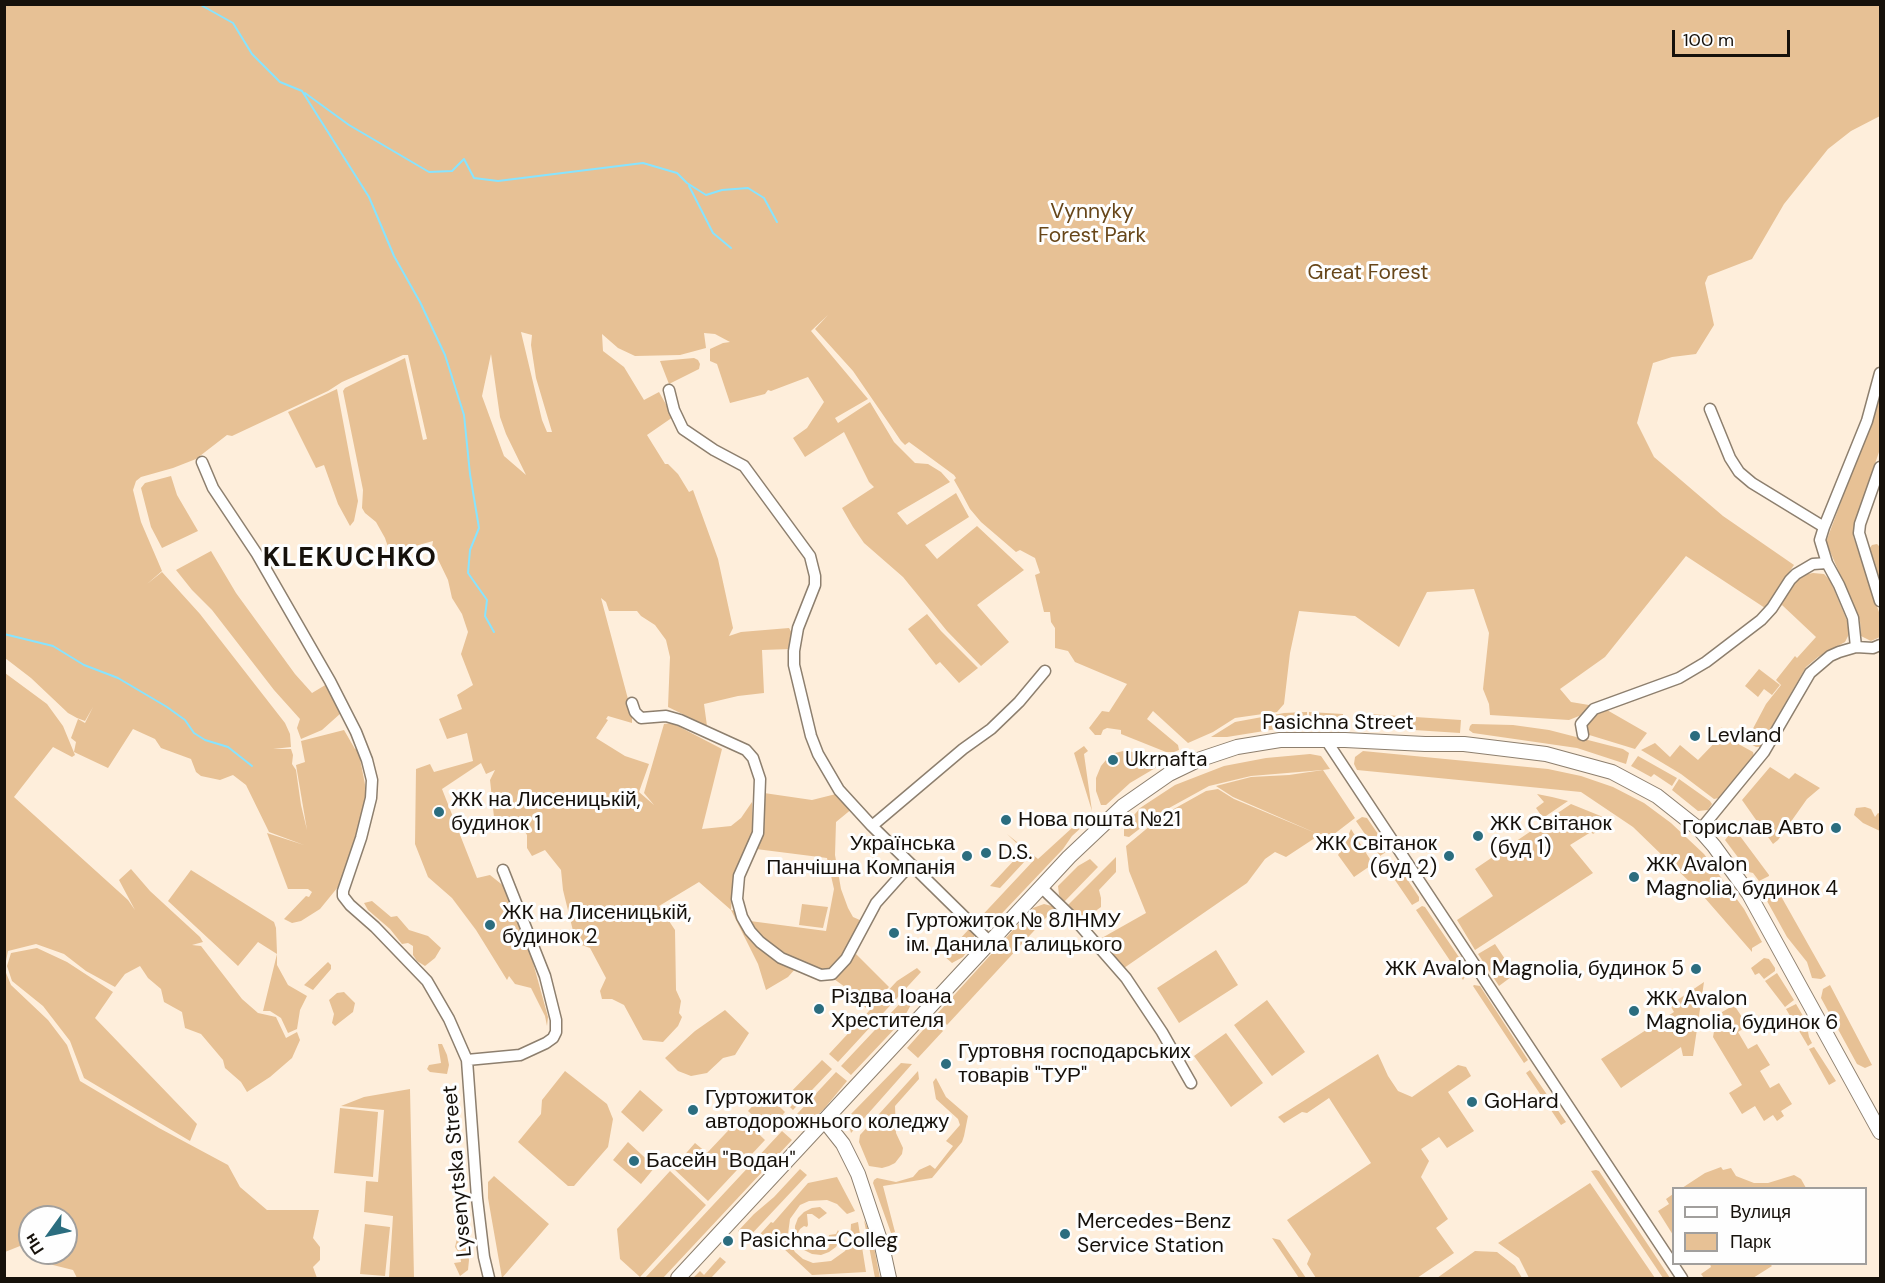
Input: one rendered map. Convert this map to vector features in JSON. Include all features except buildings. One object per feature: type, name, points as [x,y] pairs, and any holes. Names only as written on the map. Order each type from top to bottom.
[{"type":"main road","name":"Pasichna Street","points":[[678,1278],[1041,887],[1123,806],[1182,767],[1215,753],[1280,740],[1464,744],[1546,754],[1598,767],[1624,777],[1657,796],[1700,830],[1731,867],[1764,919],[1881,1132]]},
{"type":"main road","points":[[824,1120],[843,1144],[858,1174],[879,1237],[889,1278]]},
{"type":"street","points":[[1856,647],[1853,618],[1827,563],[1820,540],[1867,421],[1881,373]]},
{"type":"street","points":[[669,390],[678,421],[683,429],[707,446],[744,466],[810,556],[815,576],[814,585],[794,651],[796,678],[818,754],[839,790],[910,865],[990,942]]},
{"type":"street","points":[[1710,409],[1730,458],[1739,472],[1752,483],[1824,527]]},
{"type":"street","name":"Lysenytska Street","points":[[202,462],[213,488],[241,527],[330,681],[356,732],[367,760],[372,780],[370,806],[343,896],[427,981],[449,1019],[467,1060],[477,1198],[484,1257],[489,1278]]},
{"type":"street","points":[[1881,467],[1860,524],[1860,533],[1881,601]]},
{"type":"street","points":[[1583,735],[1581,724],[1594,709],[1679,678],[1706,662],[1761,621],[1796,574],[1813,564],[1827,563]]},
{"type":"street","points":[[1700,830],[1764,752],[1810,674],[1830,656],[1856,647],[1878,648]]},
{"type":"street","points":[[872,826],[963,749],[991,729],[1019,702],[1045,671]]},
{"type":"street","points":[[632,703],[635,712],[641,718],[666,716],[680,720],[746,750],[753,758],[760,779],[758,833],[739,876],[737,899],[742,917],[750,931],[781,958],[821,975],[832,974],[846,959],[876,903],[910,865]]},
{"type":"street","points":[[1326,740],[1672,1263]]},
{"type":"street","name":"Lysenytska Street","points":[[467,1060],[520,1055],[546,1044],[556,1032],[556,1020],[544,976],[503,870]]},
{"type":"street","points":[[1041,887],[1126,978],[1162,1032],[1191,1083]]},
{"type":"street","points":[[1673,1265],[1682,1278]]},
{"type":"green space","name":"Great Forest","points":[[4,5],[1880,5],[1880,116],[1851,131],[1828,149],[1784,204],[1752,259],[1708,276],[1705,283],[1714,325],[1696,354],[1672,357],[1653,363],[1637,423],[1654,457],[1723,516],[1794,565],[1765,608],[1686,556],[1605,657],[1560,689],[1571,702],[1589,705],[1589,709],[1584,714],[1569,720],[1490,715],[1489,704],[1483,689],[1489,633],[1474,589],[1427,592],[1399,647],[1355,616],[1299,611],[1290,653],[1284,704],[1277,712],[1235,718],[1213,732],[1188,743],[1153,711],[1147,719],[1178,745],[1179,750],[1174,752],[1166,752],[1121,734],[1121,730],[1107,728],[1101,735],[1095,735],[1089,728],[1102,711],[1109,712],[1127,684],[1075,662],[1068,651],[1055,648],[1055,628],[1051,622],[1050,612],[1044,612],[1035,575],[1040,573],[1035,558],[1020,550],[1016,552],[981,522],[970,509],[954,480],[956,478],[954,475],[909,442],[905,445],[901,441],[853,371],[815,329],[828,315],[811,331],[868,399],[835,418],[838,423],[870,402],[894,442],[915,463],[928,464],[941,472],[950,482],[897,513],[907,525],[956,493],[969,517],[925,545],[937,559],[977,526],[1024,570],[977,605],[1009,642],[981,666],[947,631],[903,577],[864,543],[853,527],[842,508],[874,487],[869,482],[844,432],[805,457],[793,438],[807,428],[824,402],[808,377],[771,391],[768,390],[765,394],[730,403],[717,364],[710,361],[710,349],[730,342],[715,334],[704,333],[706,348],[680,355],[635,356],[618,348],[602,334],[603,351],[624,367],[644,400],[659,392],[673,417],[647,435],[665,464],[668,464],[678,474],[689,492],[693,490],[718,559],[733,628],[729,636],[741,632],[789,628],[792,633],[791,649],[762,650],[764,693],[704,704],[707,726],[668,707],[670,657],[666,640],[655,625],[637,611],[609,611],[606,602],[601,598],[632,714],[632,723],[608,716],[606,719],[608,720],[596,738],[625,756],[649,764],[639,792],[654,805],[644,793],[664,724],[672,723],[722,749],[702,829],[731,826],[741,818],[752,802],[753,833],[733,885],[731,910],[699,882],[659,906],[675,930],[676,990],[681,1001],[679,1013],[682,1017],[678,1026],[663,1042],[643,1040],[624,1005],[612,999],[602,999],[600,991],[606,978],[590,948],[576,943],[563,890],[561,870],[545,850],[532,856],[527,848],[527,835],[520,824],[494,817],[490,780],[495,770],[486,774],[481,763],[442,789],[477,878],[490,875],[505,887],[532,959],[548,1017],[547,1026],[545,1016],[531,988],[515,984],[509,976],[507,980],[476,930],[452,898],[428,877],[415,844],[416,769],[430,764],[434,772],[473,761],[467,733],[447,739],[439,719],[462,709],[457,695],[473,685],[461,654],[468,632],[462,614],[452,598],[448,580],[432,547],[433,541],[390,553],[376,522],[362,508],[363,490],[343,391],[405,358],[423,440],[427,439],[408,355],[403,355],[342,382],[328,391],[232,436],[227,435],[196,459],[141,477],[136,481],[133,490],[141,522],[162,571],[147,584],[162,572],[200,614],[285,723],[290,734],[291,747],[273,749],[291,749],[292,764],[296,770],[307,830],[296,765],[305,762],[301,741],[344,730],[355,749],[358,748],[367,795],[359,827],[338,887],[320,909],[301,921],[292,923],[284,919],[312,892],[308,889],[288,889],[267,833],[304,845],[269,832],[246,785],[233,775],[220,780],[201,776],[196,772],[191,759],[161,748],[155,739],[133,729],[108,768],[74,752],[76,742],[71,738],[78,719],[85,723],[93,707],[85,721],[68,713],[31,678],[5,658]],"holes":[[[521,332],[532,335],[531,345],[536,378],[552,432],[547,432],[542,420]],[[491,354],[500,417],[526,475],[504,456],[482,396]]]},
{"type":"green space","points":[[694,358],[700,364],[699,369],[669,384],[660,361]]},
{"type":"green space","points":[[337,389],[358,501],[354,521],[350,526],[338,504],[324,465],[316,468],[288,412]]},
{"type":"green space","points":[[1880,397],[1880,449],[1853,529],[1853,536],[1880,615],[1880,637],[1871,641],[1861,636],[1860,621],[1826,542]]},
{"type":"green space","points":[[171,476],[177,495],[198,531],[162,548],[151,527],[141,488],[145,483]]},
{"type":"green space","points":[[1877,544],[1880,547],[1880,583],[1869,549],[1872,545]]},
{"type":"green space","points":[[211,551],[236,593],[295,674],[312,693],[327,684],[341,713],[322,730],[301,739],[297,728],[300,719],[274,690],[212,610],[176,570]]},
{"type":"green space","points":[[1824,574],[1830,580],[1851,630],[1845,642],[1818,657],[1806,667],[1760,747],[1756,747],[1720,727],[1748,738],[1766,704],[1781,685],[1776,680],[1795,656],[1797,658],[1816,637],[1782,605],[1778,609],[1790,584],[1803,575]]},
{"type":"green space","points":[[927,614],[978,668],[959,683],[940,662],[936,665],[908,629]]},
{"type":"green space","points":[[1759,669],[1780,685],[1772,695],[1764,689],[1758,697],[1745,686]]},
{"type":"green space","points":[[5,673],[47,704],[63,726],[75,755],[72,757],[53,747],[14,797],[128,900],[135,910],[119,880],[131,869],[150,891],[200,937],[203,942],[192,945],[201,946],[242,999],[258,1013],[276,1017],[286,1038],[297,1032],[300,1040],[292,1058],[270,1077],[247,1092],[241,1082],[225,1068],[223,1060],[201,1034],[185,1028],[182,1012],[164,1002],[161,989],[148,978],[140,966],[125,974],[115,987],[86,971],[64,954],[36,944],[8,951],[5,966]]},
{"type":"green space","points":[[1600,706],[1647,733],[1635,749],[1586,734],[1584,723]]},
{"type":"green space","points":[[1307,712],[1307,722],[1290,723],[1289,727],[1227,737],[1211,737],[1235,722],[1284,713]]},
{"type":"green space","points":[[1309,712],[1343,714],[1343,726],[1314,725],[1313,722],[1309,722]]},
{"type":"green space","points":[[1369,714],[1461,720],[1460,733],[1368,727]]},
{"type":"green space","points":[[1472,724],[1513,725],[1549,730],[1623,749],[1629,753],[1626,764],[1577,748],[1473,733],[1469,730]]},
{"type":"green space","points":[[1722,735],[1753,752],[1754,756],[1719,798],[1714,799],[1681,774],[1641,750],[1655,743],[1670,757],[1680,745],[1698,760]]},
{"type":"green space","points":[[1084,746],[1088,751],[1084,754],[1092,811],[1074,753]]},
{"type":"green space","points":[[1127,750],[1157,761],[1157,767],[1130,783],[1106,805],[1101,805],[1096,791],[1096,778],[1101,766],[1111,754]]},
{"type":"green space","points":[[1363,751],[1548,769],[1581,776],[1613,787],[1644,803],[1671,823],[1704,854],[1744,909],[1762,942],[1752,948],[1752,952],[1697,889],[1633,827],[1581,792],[1357,770],[1354,764],[1355,757]]},
{"type":"green space","points":[[1310,754],[1321,756],[1330,769],[1251,776],[1209,786],[1160,813],[1129,837],[1124,836],[1124,827],[1140,808],[1175,785],[1224,766],[1266,758]]},
{"type":"green space","points":[[1638,756],[1677,778],[1672,786],[1654,774],[1651,777],[1631,766]]},
{"type":"green space","points":[[1770,767],[1789,779],[1795,773],[1820,788],[1807,799],[1773,844],[1742,800]]},
{"type":"green space","points":[[1323,770],[1355,818],[1329,838],[1321,834],[1286,857],[1275,852],[1265,859],[1247,883],[1124,968],[1100,939],[1146,913],[1129,871],[1126,846],[1163,815],[1206,791],[1218,789],[1234,799],[1318,834],[1233,797],[1216,786],[1251,777]]},
{"type":"green space","points":[[1679,779],[1710,801],[1712,804],[1708,810],[1698,811],[1672,790]]},
{"type":"green space","points":[[764,793],[812,800],[840,793],[853,808],[836,822],[835,855],[841,889],[848,908],[853,917],[862,921],[844,958],[827,971],[780,952],[760,934],[750,921],[826,931],[834,889],[827,858],[756,849],[760,843],[762,830]]},
{"type":"green space","points":[[1537,794],[1568,801],[1543,818],[1536,808],[1544,802]]},
{"type":"green space","points":[[1571,804],[1613,821],[1570,845],[1593,873],[1475,950],[1457,920],[1493,896],[1475,869]]},
{"type":"green space","points":[[1856,808],[1871,809],[1875,817],[1878,813],[1880,814],[1880,831],[1863,823],[1854,815]]},
{"type":"green space","points":[[1081,816],[1083,826],[988,928],[984,929],[975,923],[1034,860],[1007,834],[1038,859],[1073,827]]},
{"type":"green space","points":[[1362,817],[1367,818],[1389,850],[1380,856],[1356,821]]},
{"type":"green space","points":[[1734,828],[1769,876],[1759,881],[1753,873],[1749,872],[1725,840]]},
{"type":"green space","points":[[1351,829],[1373,864],[1354,877],[1338,855]]},
{"type":"green space","points":[[1019,855],[1025,861],[1000,888],[990,886]]},
{"type":"green space","points":[[1116,857],[1116,872],[1099,890],[1101,907],[1090,915],[1075,913],[1068,905]]},
{"type":"green space","points":[[1090,859],[1098,867],[1064,902],[1059,895],[1058,886],[1078,866]]},
{"type":"green space","points":[[1395,861],[1419,897],[1419,901],[1412,905],[1386,867]]},
{"type":"green space","points":[[191,870],[274,922],[277,954],[258,942],[238,966],[168,901]]},
{"type":"green space","points":[[1773,882],[1826,976],[1821,979],[1812,978],[1807,962],[1787,937],[1767,901],[1765,889]]},
{"type":"green space","points":[[372,901],[391,917],[397,916],[409,930],[428,936],[441,948],[435,958],[425,966],[417,961],[413,955],[413,946],[408,943],[402,944],[390,929],[368,910],[364,903]]},
{"type":"green space","points":[[802,904],[828,907],[823,928],[799,925]]},
{"type":"green space","points":[[1044,904],[1056,907],[947,1025],[937,1014],[1033,908]]},
{"type":"green space","points":[[1422,906],[1425,907],[1467,969],[1463,980],[1416,910]]},
{"type":"green space","points":[[731,910],[736,911],[748,934],[796,968],[788,977],[766,990],[758,964]]},
{"type":"green space","points":[[970,928],[974,935],[974,943],[963,957],[952,963],[944,956]]},
{"type":"green space","points":[[1495,944],[1515,974],[1499,986],[1478,954]]},
{"type":"green space","points":[[37,948],[67,962],[113,992],[95,1018],[197,1124],[190,1141],[84,1078],[70,1041],[43,1006],[12,981],[7,966],[11,953]]},
{"type":"green space","points":[[1216,950],[1238,985],[1179,1023],[1157,988]]},
{"type":"green space","points":[[277,954],[277,965],[288,985],[307,996],[300,1010],[297,1029],[288,1033],[281,1018],[270,1011],[263,1011]]},
{"type":"green space","points":[[856,954],[889,987],[868,1010],[834,979]]},
{"type":"green space","points":[[1764,958],[1769,959],[1775,971],[1764,979],[1759,973],[1755,975],[1751,968]]},
{"type":"green space","points":[[328,962],[331,969],[313,990],[304,985]]},
{"type":"green space","points":[[4,968],[11,985],[48,1020],[67,1045],[80,1081],[159,1128],[228,1165],[240,1187],[267,1210],[319,1210],[313,1238],[320,1247],[320,1260],[313,1267],[317,1278],[77,1278],[73,1270],[53,1265],[78,1265],[78,1205],[18,1205],[18,1247],[5,1252]]},
{"type":"green space","points":[[917,968],[921,972],[838,1062],[829,1054],[897,981]]},
{"type":"green space","points":[[1777,973],[1794,1000],[1785,1007],[1765,981]]},
{"type":"green space","points":[[1704,982],[1693,1056],[1683,1056],[1681,1047],[1621,1088],[1601,1059],[1674,1012],[1670,1005]]},
{"type":"green space","points":[[1830,985],[1872,1065],[1865,1068],[1857,1064],[1821,998],[1823,989]]},
{"type":"green space","points":[[1473,986],[1480,986],[1528,1060],[1524,1063]]},
{"type":"green space","points":[[344,992],[355,1003],[353,1012],[335,1026],[332,1023],[334,1014],[329,1000],[337,993]]},
{"type":"green space","points":[[905,998],[913,1001],[902,1021],[851,1075],[841,1066]]},
{"type":"green space","points":[[1267,1000],[1305,1052],[1272,1076],[1234,1025]]},
{"type":"green space","points":[[1796,1004],[1806,1021],[1812,1043],[1808,1046],[1786,1009]]},
{"type":"green space","points":[[1734,1005],[1748,1026],[1738,1032],[1748,1049],[1757,1044],[1770,1065],[1760,1071],[1770,1088],[1779,1083],[1792,1104],[1781,1111],[1784,1116],[1777,1121],[1773,1115],[1764,1121],[1755,1106],[1742,1114],[1729,1093],[1742,1085],[1713,1037],[1717,1015]]},
{"type":"green space","points":[[725,1010],[749,1033],[735,1055],[723,1058],[707,1073],[691,1076],[678,1071],[665,1058],[695,1031]]},
{"type":"green space","points":[[932,1020],[943,1031],[918,1058],[907,1048]]},
{"type":"green space","points":[[1226,1033],[1263,1083],[1231,1107],[1194,1056]]},
{"type":"green space","points":[[438,1044],[442,1044],[447,1055],[449,1065],[447,1074],[430,1072],[427,1069],[429,1065],[441,1063]]},
{"type":"green space","points":[[1814,1047],[1836,1081],[1829,1085],[1809,1049]]},
{"type":"green space","points":[[1378,1054],[1398,1091],[1412,1097],[1458,1065],[1466,1067],[1471,1076],[1448,1092],[1474,1131],[1447,1148],[1439,1137],[1421,1149],[1429,1161],[1421,1177],[1448,1219],[1436,1228],[1454,1253],[1417,1278],[1316,1278],[1307,1264],[1311,1254],[1287,1220],[1371,1163],[1329,1098],[1307,1113],[1302,1112],[1284,1123],[1278,1117]]},
{"type":"green space","points":[[822,1060],[832,1069],[793,1110],[783,1100]]},
{"type":"green space","points":[[901,1063],[912,1064],[851,1133],[848,1121],[851,1114]]},
{"type":"green space","points":[[1530,1070],[1566,1122],[1561,1125],[1526,1073]]},
{"type":"green space","points":[[565,1071],[607,1104],[613,1119],[608,1147],[574,1186],[568,1186],[518,1142],[541,1114],[542,1100]]},
{"type":"green space","points":[[918,1071],[919,1079],[895,1106],[896,1133],[903,1148],[902,1154],[895,1163],[889,1166],[882,1168],[869,1166],[859,1142],[860,1135]]},
{"type":"green space","points":[[836,1072],[847,1081],[824,1109],[807,1124],[797,1114]]},
{"type":"green space","points":[[936,1078],[946,1097],[968,1116],[964,1136],[962,1142],[932,1178],[883,1186],[895,1232],[891,1233],[873,1183],[874,1180],[877,1178],[896,1182],[913,1177],[919,1170],[930,1165],[935,1169],[953,1146],[946,1141],[960,1125],[958,1119],[936,1099],[933,1082]]},
{"type":"green space","points":[[410,1089],[414,1278],[389,1278],[393,1216],[364,1212],[366,1181],[378,1182],[384,1110],[341,1106],[364,1097]]},
{"type":"green space","points":[[640,1090],[663,1110],[643,1132],[621,1112]]},
{"type":"green space","points":[[759,1099],[768,1107],[774,1101],[785,1112],[769,1130],[748,1111]]},
{"type":"green space","points":[[340,1108],[378,1112],[373,1177],[334,1173]]},
{"type":"green space","points":[[741,1117],[765,1140],[708,1201],[673,1168],[695,1143],[707,1153]]},
{"type":"green space","points":[[782,1131],[792,1140],[663,1278],[645,1278]]},
{"type":"green space","points":[[628,1142],[655,1167],[641,1184],[613,1160]]},
{"type":"green space","points":[[1721,1167],[1723,1170],[1731,1168],[1736,1176],[1754,1183],[1768,1183],[1794,1175],[1801,1179],[1805,1187],[1684,1187],[1705,1173]]},
{"type":"green space","points":[[800,1169],[807,1175],[747,1239],[738,1231]]},
{"type":"green space","points":[[670,1171],[706,1205],[640,1277],[620,1259],[617,1229]]},
{"type":"green space","points":[[1591,1171],[1599,1171],[1670,1278],[1663,1278]]},
{"type":"green space","points":[[494,1176],[549,1224],[502,1278],[488,1198],[488,1182]]},
{"type":"green space","points":[[837,1177],[855,1211],[847,1214],[837,1204],[827,1200],[809,1201],[800,1205],[790,1219],[789,1242],[803,1259],[813,1263],[831,1261],[845,1251],[850,1243],[851,1224],[858,1222],[866,1272],[812,1275],[768,1234],[756,1247],[752,1243],[808,1183]]},
{"type":"green space","points":[[1590,1183],[1655,1278],[1529,1278],[1519,1258],[1498,1243]]},
{"type":"green space","points":[[1672,1195],[1672,1233],[1658,1211],[1669,1204],[1666,1199]]},
{"type":"green space","points":[[820,1207],[827,1213],[819,1219],[812,1214],[807,1214],[808,1225],[800,1229],[798,1233],[809,1240],[806,1241],[808,1244],[806,1245],[809,1250],[817,1244],[829,1248],[829,1235],[836,1234],[838,1230],[841,1237],[836,1247],[821,1255],[804,1250],[798,1244],[795,1235],[798,1218],[812,1208]]},
{"type":"green space","points":[[459,1218],[462,1221],[469,1260],[468,1270],[460,1276],[454,1263],[461,1262],[455,1247]]},
{"type":"green space","points":[[864,1220],[872,1237],[880,1278],[875,1278]]},
{"type":"green space","points":[[365,1224],[390,1227],[385,1276],[360,1274]]},
{"type":"green space","points":[[1272,1238],[1280,1240],[1306,1278],[1299,1278]]},
{"type":"green space","points":[[1475,1251],[1497,1252],[1515,1266],[1522,1278],[1437,1278]]},
{"type":"green space","points":[[720,1257],[726,1262],[711,1278],[693,1278],[700,1271],[704,1275]]},
{"type":"green space","points":[[1710,1265],[1772,1266],[1753,1278],[1704,1278],[1701,1274],[1711,1267]]},
{"type":"waterway","points":[[199,4],[233,23],[252,54],[280,82],[302,91],[369,197],[394,256],[420,302],[445,355],[464,415],[470,474],[479,528],[470,550],[468,573],[487,600],[485,616],[494,632]]},
{"type":"waterway","points":[[305,93],[349,125],[429,172],[452,171],[464,159],[474,178],[498,181],[643,163],[677,173],[687,183],[706,195],[722,190],[748,188],[764,198],[777,222]]},
{"type":"waterway","points":[[689,186],[713,233],[731,248]]},
{"type":"waterway","points":[[4,634],[53,646],[84,665],[118,678],[185,720],[194,733],[205,740],[228,747],[252,766]]},
{"type":"place","name":"Levland","points":[[1695,736]]},
{"type":"place","name":"Ukrnafta","points":[[1113,760]]},
{"type":"place","name":"ЖК на Лисеницькій, будинок 1","points":[[439,812]]},
{"type":"place","name":"Нова пошта №21","points":[[1006,820]]},
{"type":"place","name":"Горислав Авто","points":[[1836,828]]},
{"type":"place","name":"ЖК Світанок (буд 1)","points":[[1478,836]]},
{"type":"place","name":"D.S.","points":[[986,853]]},
{"type":"place","name":"Українська Панчішна Компанія","points":[[967,856]]},
{"type":"place","name":"ЖК Світанок (буд 2)","points":[[1449,856]]},
{"type":"place","name":"ЖК Avalon Magnolia, будинок 4","points":[[1634,877]]},
{"type":"place","name":"ЖК на Лисеницькій, будинок 2","points":[[490,925]]},
{"type":"place","name":"Гуртожиток № 8ЛНМУ ім. Данила Галицького","points":[[894,933]]},
{"type":"place","name":"ЖК Avalon Magnolia, будинок 5","points":[[1696,969]]},
{"type":"place","name":"Різдва Іоана Хрестителя","points":[[819,1009]]},
{"type":"place","name":"ЖК Avalon Magnolia, будинок 6","points":[[1634,1011]]},
{"type":"place","name":"Гуртовня господарських товарів \"ТУР\"","points":[[946,1064]]},
{"type":"place","name":"GoHard","points":[[1472,1102]]},
{"type":"place","name":"Гуртожиток автодорожнього коледжу","points":[[693,1110]]},
{"type":"place","name":"Басейн \"Водан\"","points":[[634,1161]]},
{"type":"place","name":"Mercedes-Benz Service Station","points":[[1065,1234]]},
{"type":"place","name":"Pasichna-Colleg","points":[[728,1241]]},
{"type":"district","name":"KLEKUCHKO","points":[[350,559]]},
{"type":"park label","name":"Vynnyky Forest Park","points":[[1092,224]]}]
